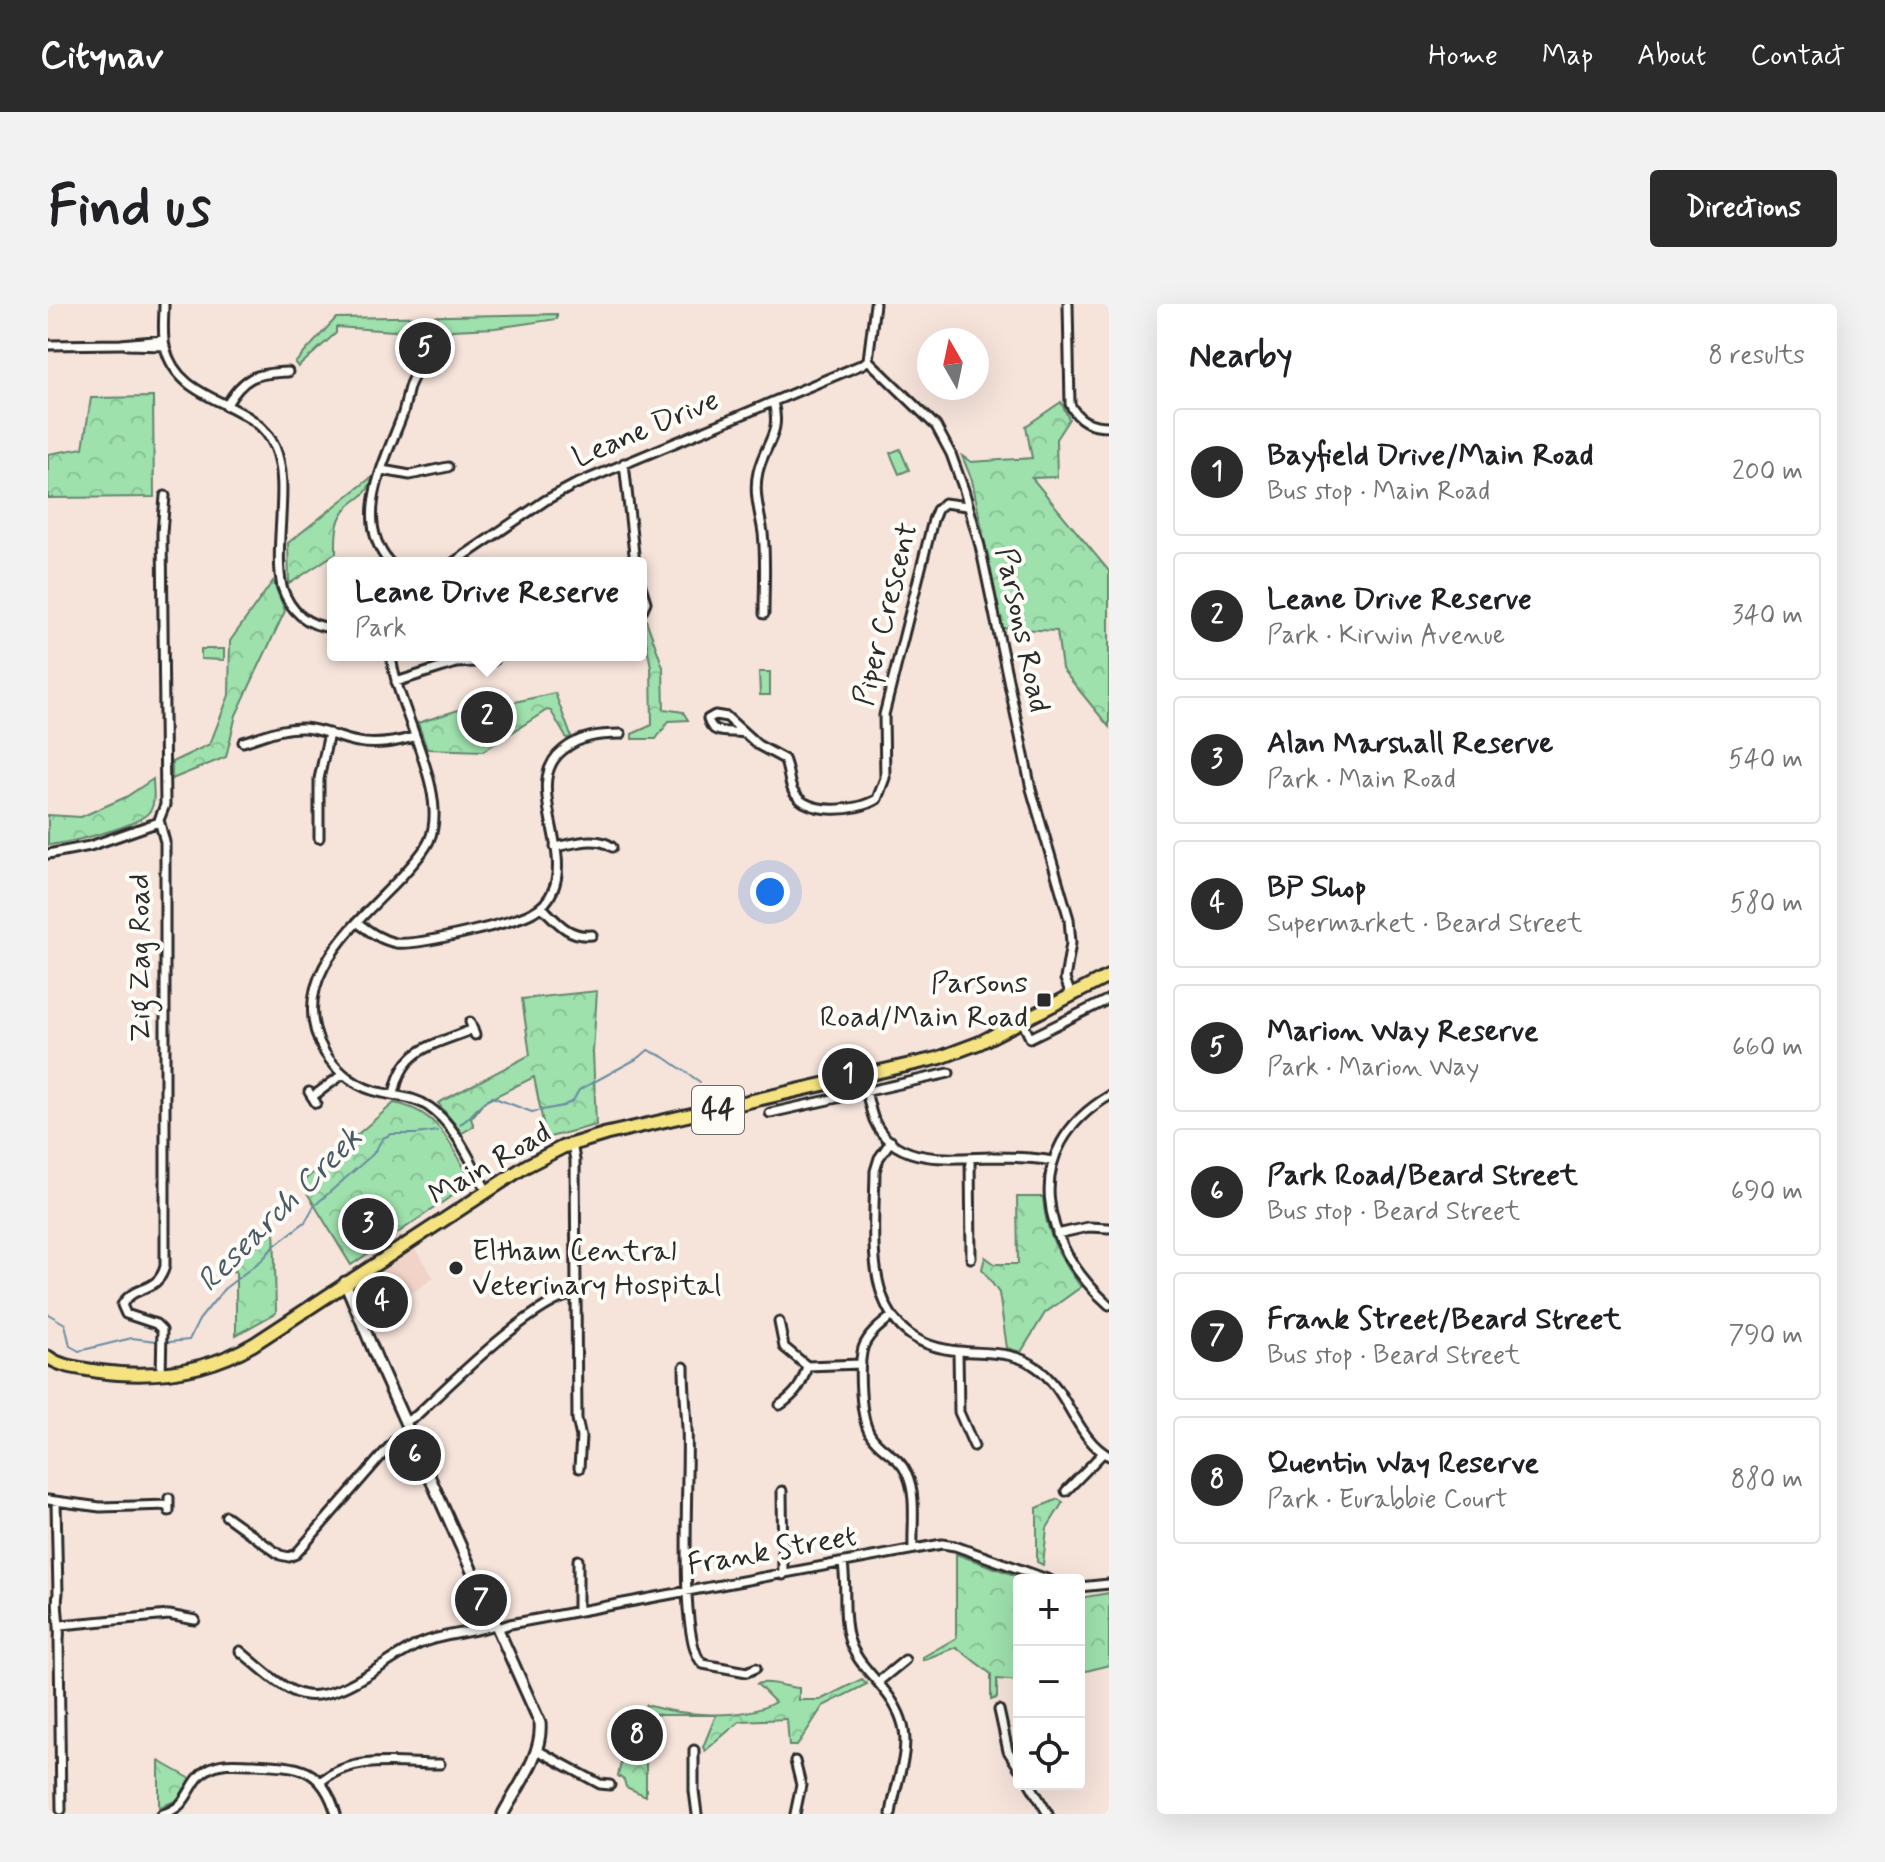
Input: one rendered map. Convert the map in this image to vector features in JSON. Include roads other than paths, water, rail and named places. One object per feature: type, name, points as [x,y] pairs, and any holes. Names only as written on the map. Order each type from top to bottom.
[{"type":"main road","name":"Main Road","points":[[50,1361],[113,1373],[161,1374],[203,1367],[235,1354],[536,1159],[572,1144],[954,1053],[1109,976]]},
{"type":"street","points":[[164,304],[165,343],[172,363],[187,382],[204,395],[262,427],[277,454],[280,577],[287,601],[304,619],[327,627]]},
{"type":"street","points":[[868,360],[875,304]]},
{"type":"street","points":[[1068,304],[1070,404],[1085,422],[1094,426],[1109,426]]},
{"type":"street","points":[[48,345],[165,343]]},
{"type":"street","name":"Leane Drive","points":[[462,557],[553,496],[868,360]]},
{"type":"street","name":"Parsons Road","points":[[868,360],[936,426],[951,454],[966,495],[980,546],[1031,789],[1069,919],[1071,943],[1065,979],[1071,995]]},
{"type":"street","points":[[386,557],[377,543],[372,522],[373,501],[402,416],[410,382],[419,370]]},
{"type":"street","points":[[226,406],[237,389],[250,378],[266,373],[288,372]]},
{"type":"street","points":[[764,614],[763,541],[757,508],[757,479],[777,425],[773,402]]},
{"type":"street","points":[[624,463],[635,557]]},
{"type":"street","points":[[382,470],[416,474],[448,467]]},
{"type":"street","name":"Zig Zag Road","points":[[161,1374],[163,1336],[160,1328],[152,1322],[129,1316],[122,1307],[126,1298],[157,1283],[165,1266],[165,842],[159,822],[165,805],[162,526],[165,496]]},
{"type":"street","name":"Piper Crescent","points":[[743,733],[761,748],[784,759],[794,793],[806,805],[821,809],[867,804],[877,799],[885,778],[884,715],[929,534],[941,505],[951,502],[967,506]]},
{"type":"street","points":[[392,661],[434,800],[431,837],[418,858],[324,964],[313,999],[314,1020],[320,1042],[343,1074],[368,1089],[417,1101],[439,1115],[452,1131],[487,1191]]},
{"type":"street","points":[[396,682],[460,662],[493,661]]},
{"type":"street","points":[[243,742],[289,728],[309,728],[373,744],[414,737]]},
{"type":"street","points":[[319,838],[319,779],[329,733]]},
{"type":"street","points":[[358,923],[383,939],[412,943],[517,919],[542,907],[556,882],[555,847],[546,785],[550,763],[561,751],[581,739],[601,734],[621,734]]},
{"type":"street","points":[[48,854],[90,846],[159,822]]},
{"type":"street","points":[[555,847],[600,841],[612,847]]},
{"type":"street","points":[[542,907],[572,933],[592,935]]},
{"type":"street","points":[[1021,1041],[1109,999]]},
{"type":"street","points":[[1022,1021],[1030,1038]]},
{"type":"street","points":[[394,1095],[399,1071],[409,1058],[473,1028]]},
{"type":"street","points":[[770,1113],[949,1073]]},
{"type":"street","points":[[312,1098],[343,1074]]},
{"type":"street","points":[[863,1077],[875,1122],[891,1141],[911,1154],[930,1158],[1033,1158],[1052,1161]]},
{"type":"street","points":[[1109,1096],[1086,1109],[1066,1133],[1052,1161],[1050,1215],[1068,1256],[1098,1296],[1109,1305]]},
{"type":"street","points":[[891,1141],[879,1158],[875,1171],[874,1261],[879,1293],[892,1316],[914,1337],[928,1345],[1017,1357],[1032,1364],[1060,1390],[1086,1434],[1106,1454],[1066,1491]]},
{"type":"street","points":[[572,1144],[575,1160],[577,1419],[581,1437],[579,1468]]},
{"type":"street","points":[[970,1158],[971,1258]]},
{"type":"street","points":[[1057,1234],[1088,1227],[1109,1228]]},
{"type":"street","points":[[345,1282],[540,1723],[541,1736],[537,1750],[503,1814]]},
{"type":"street","points":[[405,1422],[417,1415],[485,1351],[557,1299],[576,1294]]},
{"type":"street","points":[[892,1316],[874,1331],[864,1347],[861,1364],[863,1418],[870,1435],[899,1459],[912,1487],[913,1548]]},
{"type":"street","points":[[779,1322],[784,1347],[807,1366],[861,1364]]},
{"type":"street","points":[[958,1351],[959,1412],[974,1446]]},
{"type":"street","points":[[780,1405],[794,1396],[803,1384],[807,1366]]},
{"type":"street","points":[[684,1367],[687,1428],[685,1574],[696,1659],[703,1664],[747,1672],[756,1668]]},
{"type":"street","points":[[226,1516],[280,1555],[289,1557],[296,1554],[396,1439],[409,1432]]},
{"type":"street","points":[[782,1491],[783,1575]]},
{"type":"street","points":[[60,1813],[61,1625],[52,1605],[58,1593],[52,1501],[100,1507],[169,1505]]},
{"type":"street","name":"Frank Street","points":[[240,1651],[283,1686],[304,1696],[314,1696],[341,1688],[424,1642],[688,1590],[843,1564],[913,1548],[942,1544],[955,1546],[1033,1574]]},
{"type":"street","points":[[578,1560],[578,1611]]},
{"type":"street","points":[[843,1564],[849,1639],[858,1659],[899,1713],[906,1734],[902,1774],[891,1814]]},
{"type":"street","points":[[1085,1586],[1109,1584]]},
{"type":"street","points":[[61,1625],[169,1615],[194,1621]]},
{"type":"street","points":[[878,1682],[905,1660]]},
{"type":"street","points":[[999,1710],[1008,1751],[1013,1759]]},
{"type":"street","points":[[537,1750],[600,1784],[610,1785]]},
{"type":"street","points":[[694,1750],[697,1814]]},
{"type":"street","points":[[795,1761],[801,1785],[795,1814]]},
{"type":"street","points":[[162,1814],[177,1808],[189,1795],[199,1776],[226,1763],[292,1766],[306,1771],[327,1790],[336,1814]]},
{"type":"street","points":[[320,1782],[332,1772],[353,1764],[440,1764]]},
{"type":"street","points":[[1034,1790],[1048,1814]]},
{"type":"waterway","name":"Research Creek","points":[[460,1124],[492,1097],[532,1112],[563,1106],[573,1101],[579,1090],[648,1050],[664,1057],[700,1082]]},
{"type":"waterway","name":"Research Creek","points":[[169,1342],[189,1340],[199,1320],[224,1289],[305,1222],[314,1206],[373,1154],[383,1138],[392,1134],[437,1131]]},
{"type":"waterway","name":"Research Creek","points":[[48,1314],[65,1324],[70,1346],[79,1351],[132,1338],[156,1341]]},
{"type":"place","name":"Marion Way Reserve","points":[[425,348]]},
{"type":"place","name":"Leane Drive Reserve","points":[[487,717]]},
{"type":"place","name":"Parsons Road/Main Road","points":[[1044,1000]]},
{"type":"place","name":"Bayfield Drive/Main Road","points":[[848,1074]]},
{"type":"place","name":"Alan Marshall Reserve","points":[[368,1224]]},
{"type":"place","name":"Eltham Central Veterinary Hospital","points":[[456,1268]]},
{"type":"place","name":"BP Shop","points":[[382,1302]]},
{"type":"place","name":"Park Road/Beard Street","points":[[415,1455]]},
{"type":"place","name":"Frank Street/Beard Street","points":[[481,1600]]},
{"type":"place","name":"Quentin Way Reserve","points":[[637,1735]]}]
